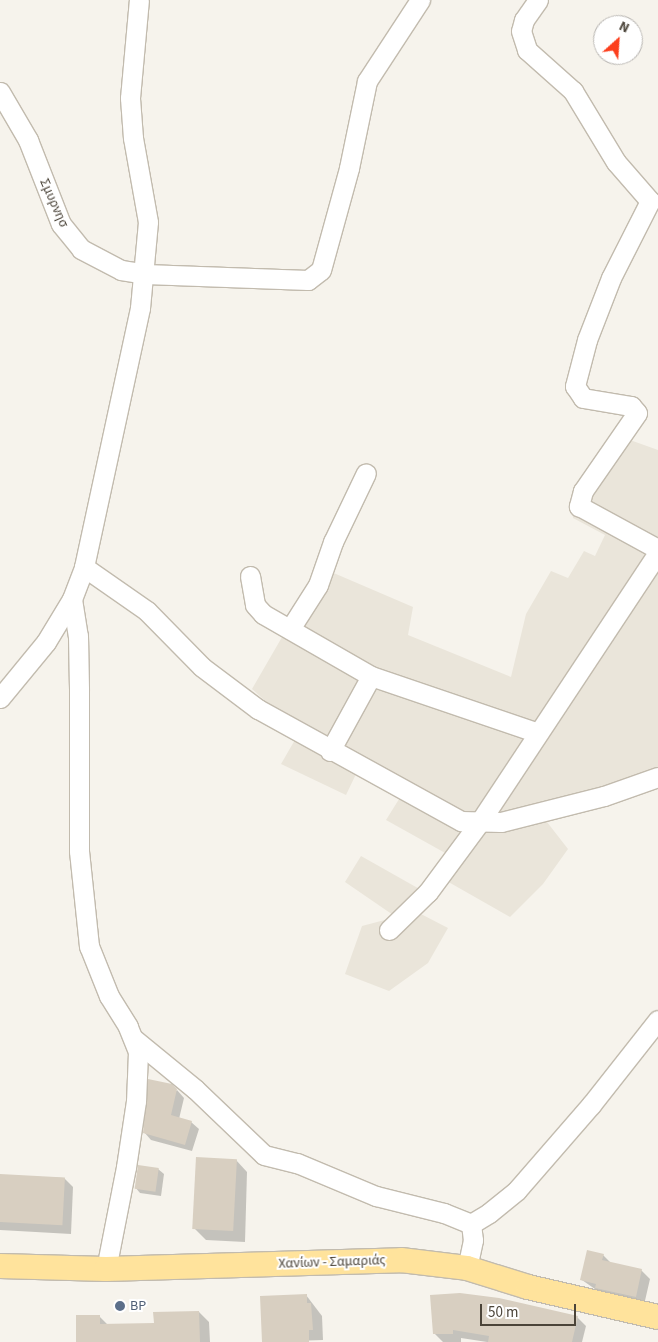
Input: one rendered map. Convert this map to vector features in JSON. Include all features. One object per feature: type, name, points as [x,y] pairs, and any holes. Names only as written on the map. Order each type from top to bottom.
[{"type":"main road","name":"Χανίων - Σαμαριάς","points":[[0,1266],[106,1269],[401,1260],[467,1268],[528,1287],[658,1317]]},
{"type":"street","points":[[0,698],[36,657],[72,599],[84,566],[145,274],[148,222],[133,138],[130,98],[139,0]]},
{"type":"street","name":"Σμυρνησ","points":[[0,92],[28,140],[51,202],[69,238],[101,261],[122,270],[145,274],[297,281],[316,276],[321,270],[349,168],[367,81],[420,0]]},
{"type":"street","points":[[538,0],[524,20],[521,31],[527,50],[573,91],[616,162],[650,201],[611,278],[588,340],[575,386],[583,398],[632,406],[637,413],[583,491],[580,506],[658,549]]},
{"type":"street","points":[[290,629],[318,585],[334,542],[366,473]]},
{"type":"street","points":[[389,930],[428,892],[479,823],[658,553]]},
{"type":"street","points":[[84,566],[147,611],[202,666],[258,709],[330,751],[446,814],[479,823],[501,822],[604,796],[658,777]]},
{"type":"street","points":[[250,576],[255,605],[263,614],[371,676],[538,732]]},
{"type":"street","points":[[72,599],[78,636],[80,690],[79,851],[89,946],[109,996],[134,1039],[138,1052],[136,1101],[106,1269]]},
{"type":"street","points":[[330,751],[371,676]]},
{"type":"street","points":[[471,1224],[490,1213],[516,1190],[591,1105],[658,1020]]},
{"type":"street","points":[[134,1039],[195,1089],[264,1155],[297,1163],[376,1196],[444,1213],[471,1224]]},
{"type":"street","points":[[467,1268],[473,1240],[471,1224]]},
{"type":"shaded area","points":[[630,440],[658,450],[658,781],[547,822],[568,849],[543,884],[510,917],[445,880],[419,913],[448,928],[428,963],[389,991],[345,974],[362,926],[396,917],[345,882],[361,856],[423,891],[447,854],[386,820],[401,796],[357,772],[346,795],[281,764],[303,726],[282,716],[252,689],[322,568],[413,607],[408,635],[511,677],[526,614],[551,571],[568,578],[584,551],[595,556],[605,535],[573,518],[572,498]]},
{"type":"building","points":[[148,1079],[172,1084],[177,1089],[171,1115],[192,1121],[185,1145],[143,1133]]},
{"type":"building","points":[[196,1157],[237,1159],[233,1231],[192,1229]]},
{"type":"building","points":[[138,1165],[159,1168],[155,1192],[135,1189]]},
{"type":"building","points":[[0,1174],[65,1177],[62,1225],[0,1222]]},
{"type":"building","points":[[587,1250],[604,1254],[602,1260],[642,1269],[636,1297],[595,1288],[596,1284],[580,1280]]},
{"type":"building","points":[[460,1293],[499,1298],[578,1316],[572,1342],[488,1342],[489,1336],[453,1330],[453,1334],[433,1334],[430,1295]]},
{"type":"building","points":[[307,1294],[307,1303],[311,1303],[313,1330],[309,1330],[309,1342],[262,1342],[260,1296]]},
{"type":"building","points":[[199,1311],[200,1342],[76,1342],[76,1315],[100,1315],[100,1324],[154,1323],[153,1312]]},
{"type":"place","name":"BP","points":[[120,1306]]}]
